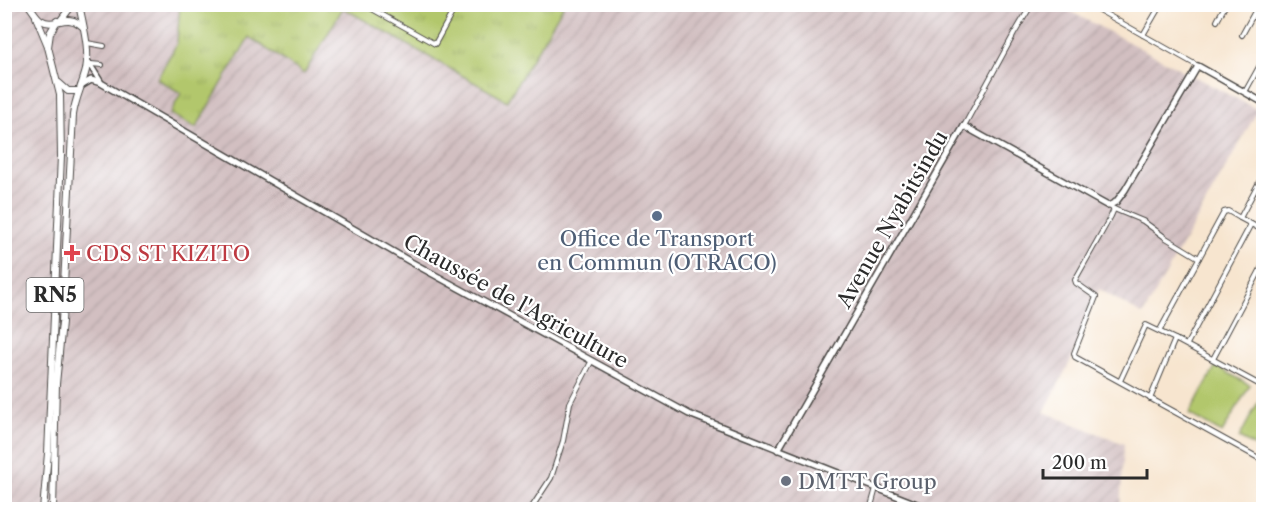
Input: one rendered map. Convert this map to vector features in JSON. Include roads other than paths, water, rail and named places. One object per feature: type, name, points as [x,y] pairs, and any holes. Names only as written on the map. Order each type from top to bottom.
[{"type":"main road","points":[[28,4],[44,21],[73,20],[83,27]]},
{"type":"main road","points":[[48,46],[50,33],[73,4]]},
{"type":"main road","name":"RN5","points":[[42,510],[52,452],[62,322],[73,115],[89,62],[79,4]]},
{"type":"main road","points":[[34,12],[48,46]]},
{"type":"main road","name":"RN5","points":[[48,46],[60,95],[61,156],[57,239],[52,510]]},
{"type":"main road","points":[[57,80],[65,90],[80,89]]},
{"type":"main road","points":[[57,239],[67,240]]},
{"type":"main road","points":[[1262,510],[1263,504]]},
{"type":"street","points":[[363,4],[435,44],[457,4]]},
{"type":"street","name":"Avenue Nyabitsindu","points":[[778,450],[1032,4]]},
{"type":"street","points":[[1088,4],[1263,103]]},
{"type":"street","points":[[1143,35],[1161,4]]},
{"type":"street","points":[[1217,21],[1226,4]]},
{"type":"street","points":[[1242,35],[1259,4]]},
{"type":"street","points":[[86,43],[104,46]]},
{"type":"street","points":[[1245,92],[1263,58]]},
{"type":"street","points":[[89,62],[102,65]]},
{"type":"street","name":"Chaussée de l'Agriculture","points":[[89,62],[95,75],[102,82],[411,262],[688,414],[932,510]]},
{"type":"street","points":[[1198,66],[1125,190],[1111,207],[1075,279],[1076,283],[1096,297],[1074,354],[1076,359],[1263,461]]},
{"type":"street","points":[[80,89],[91,80],[102,82]]},
{"type":"street","points":[[964,126],[1111,207],[1143,220],[1166,238],[1199,258]]},
{"type":"street","points":[[1240,218],[1263,173]]},
{"type":"street","points":[[1160,330],[1224,212],[1227,211],[1263,231]]},
{"type":"street","points":[[1187,345],[1251,224]]},
{"type":"street","points":[[1213,359],[1263,263]]},
{"type":"street","points":[[1120,381],[1145,326],[1148,324],[1263,387]]},
{"type":"street","points":[[1150,399],[1175,339]]},
{"type":"street","points":[[530,510],[551,478],[563,441],[570,404],[591,362]]},
{"type":"street","points":[[870,510],[876,488]]},
{"type":"place","name":"Office de Transport en Commun (OTRACO)","points":[[657,216]]},
{"type":"place","name":"CDS ST KIZITO","points":[[72,253]]},
{"type":"place","name":"DMTT Group","points":[[786,481]]}]
